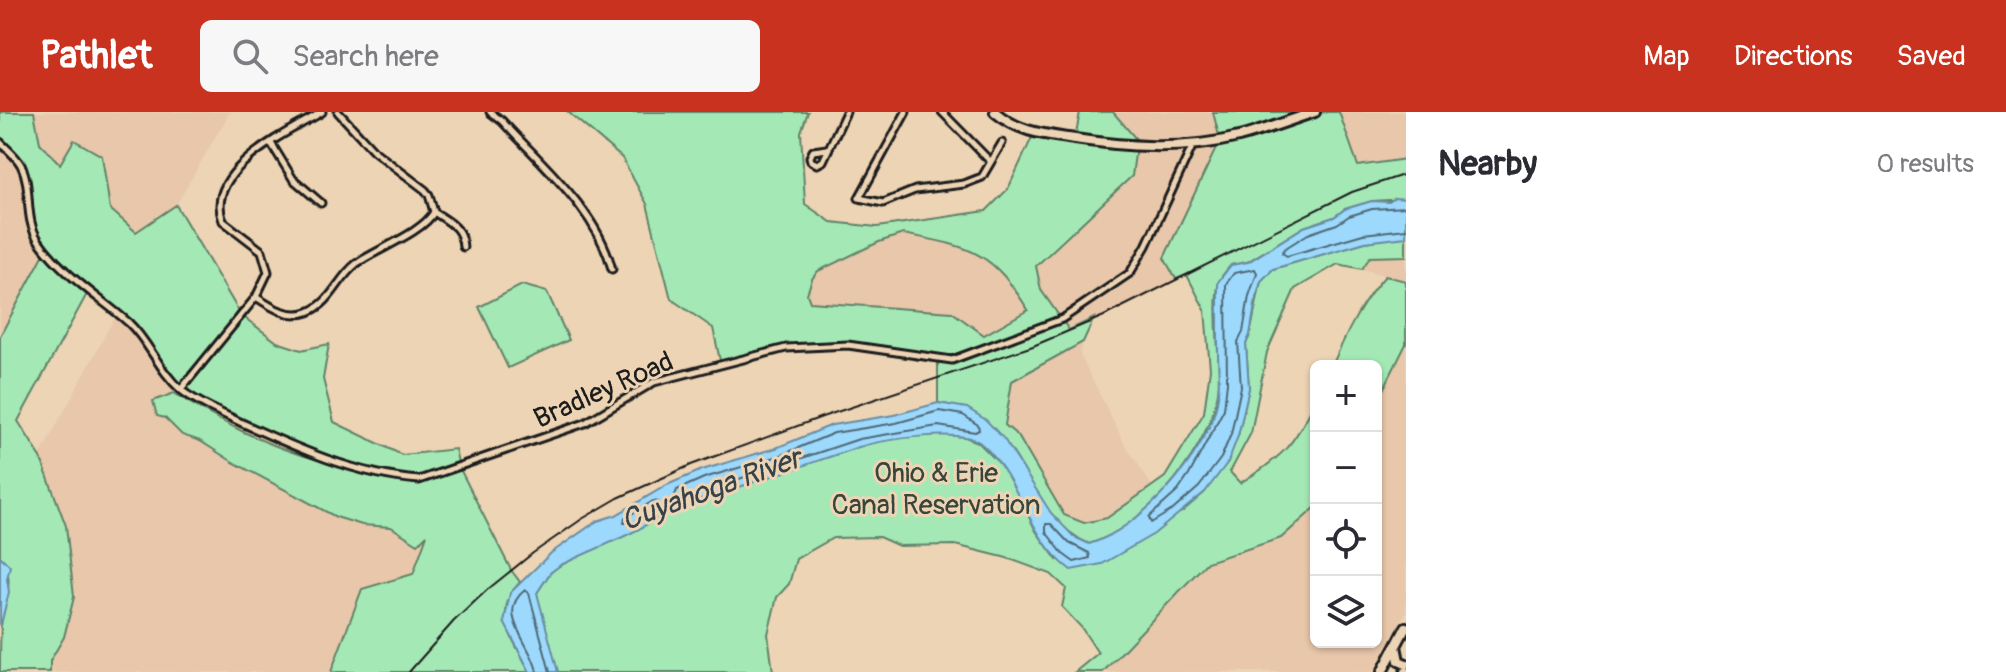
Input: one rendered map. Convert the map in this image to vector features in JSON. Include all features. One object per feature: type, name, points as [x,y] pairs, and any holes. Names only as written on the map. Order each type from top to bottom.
[{"type":"street","points":[[181,389],[256,297],[268,272],[265,256],[257,246],[223,221],[220,205],[222,194],[239,166],[322,112]]},
{"type":"street","points":[[338,112],[374,151],[425,190],[434,212],[461,234],[463,247]]},
{"type":"street","points":[[490,112],[581,206],[608,254],[612,269]]},
{"type":"street","points":[[827,149],[846,112]]},
{"type":"street","points":[[906,112],[859,198],[883,203],[915,190],[964,184],[982,177],[1002,143]]},
{"type":"street","points":[[942,112],[990,161]]},
{"type":"street","points":[[995,112],[1016,127],[1034,133],[1120,147],[1193,145],[1239,137],[1315,112]]},
{"type":"street","name":"Bradley Road","points":[[0,142],[18,160],[23,170],[30,219],[38,239],[88,292],[144,338],[170,380],[181,389],[203,404],[286,443],[359,469],[393,478],[419,480],[585,423],[654,382],[786,348],[848,345],[952,360],[1062,319],[1130,273],[1146,246],[1193,145]]},
{"type":"street","points":[[271,143],[293,179],[321,203]]},
{"type":"street","points":[[256,297],[289,314],[308,312],[324,303],[358,263],[425,222],[434,212]]},
{"type":"street","points":[[1382,672],[1406,627]]},
{"type":"street","points":[[1396,645],[1399,661],[1406,664]]},
{"type":"shaded area","points":[[22,112],[230,112],[176,205],[136,232],[110,209],[102,155],[32,214]]},
{"type":"shaded area","points":[[1113,112],[1213,112],[1220,140],[1164,257],[1176,279],[1104,316],[1069,330],[1041,289],[1036,266],[1132,176],[1136,147],[1141,146]]},
{"type":"shaded area","points":[[1339,112],[1406,112],[1406,159],[1358,166]]},
{"type":"shaded area","points":[[0,142],[18,160],[46,250],[0,336]]},
{"type":"shaded area","points":[[903,234],[957,245],[978,253],[1009,279],[1028,310],[984,335],[952,312],[810,302],[807,294],[818,271]]},
{"type":"shaded area","points":[[1406,256],[1406,281],[1362,269],[1370,257]]},
{"type":"shaded area","points":[[115,317],[141,341],[173,389],[199,408],[314,457],[330,501],[428,531],[413,574],[331,672],[0,672],[26,482]]},
{"type":"shaded area","points":[[1083,342],[1080,355],[1123,441],[1152,486],[1107,518],[1084,523],[1064,515],[1018,436],[1005,425],[1012,381]]},
{"type":"shaded area","points":[[1406,344],[1406,612],[1373,672],[1103,672],[1229,539],[1310,508],[1310,648],[1382,648],[1382,392]]},
{"type":"green space","points":[[0,112],[34,112],[40,143],[60,164],[74,140],[102,156],[110,209],[136,232],[176,205],[241,315],[277,342],[301,350],[329,344],[323,379],[334,422],[402,455],[455,449],[459,467],[520,582],[511,593],[506,616],[512,638],[530,672],[331,672],[362,589],[413,574],[427,535],[418,544],[391,527],[362,525],[336,517],[200,441],[182,435],[165,418],[157,416],[153,401],[174,393],[242,431],[315,459],[313,453],[203,404],[170,380],[144,338],[88,292],[18,421],[40,456],[66,526],[74,597],[64,637],[50,661],[50,672],[0,672],[1,626],[9,581],[0,556],[0,336],[46,250],[33,229],[23,170],[0,142]]},
{"type":"green space","points":[[568,112],[808,112],[801,132],[805,204],[831,222],[877,227],[986,211],[1008,189],[1034,133],[1075,139],[1080,112],[1113,112],[1142,146],[1136,147],[1132,176],[1036,266],[1041,290],[1069,330],[1094,318],[1083,342],[1012,381],[1005,425],[1018,436],[1064,515],[1084,523],[1107,518],[1165,477],[1204,413],[1210,369],[1205,310],[1187,275],[1176,279],[1164,258],[1220,140],[1213,112],[1339,112],[1358,166],[1406,159],[1406,199],[1372,201],[1345,209],[1334,217],[1304,227],[1247,262],[1231,265],[1218,288],[1219,384],[1205,432],[1191,457],[1154,502],[1111,535],[1089,544],[1066,529],[1049,510],[1007,445],[990,426],[968,411],[938,403],[938,357],[848,345],[786,348],[721,365],[713,328],[671,299],[647,204],[622,158]],"holes":[[[903,234],[946,243],[977,254],[1002,274],[1028,310],[984,335],[952,312],[810,302],[807,294],[818,271]]]},
{"type":"green space","name":"Ohio & Erie Canal Reservation","points":[[1406,237],[1406,256],[1370,257],[1362,269],[1338,264],[1295,289],[1267,352],[1251,433],[1230,472],[1240,483],[1267,465],[1294,439],[1310,411],[1310,512],[1281,538],[1207,562],[1103,672],[1075,672],[1098,653],[1081,627],[1062,607],[1066,588],[1051,574],[1007,558],[955,545],[899,546],[879,537],[833,538],[796,559],[789,584],[777,597],[768,634],[773,672],[558,672],[540,616],[537,593],[550,573],[559,566],[679,506],[858,443],[923,432],[965,437],[978,442],[1005,469],[1036,531],[1057,560],[1182,512],[1205,492],[1238,436],[1249,388],[1246,344],[1261,281],[1273,269],[1365,242]]},
{"type":"green space","points":[[1385,276],[1406,281],[1406,344],[1382,392],[1382,360],[1335,360],[1369,296]]},
{"type":"green space","points":[[522,285],[547,292],[569,340],[508,368],[479,307]]},
{"type":"water","name":"Cuyahoga River","points":[[1395,198],[1406,199],[1406,237],[1365,242],[1273,269],[1261,281],[1246,344],[1249,388],[1238,436],[1228,462],[1205,492],[1154,534],[1102,564],[1071,570],[1056,557],[1043,541],[1004,471],[979,442],[955,436],[920,437],[859,447],[679,506],[628,535],[559,566],[550,573],[537,593],[558,672],[530,672],[504,622],[510,593],[551,553],[597,521],[616,515],[667,485],[702,470],[776,448],[832,425],[894,415],[938,403],[967,408],[986,420],[1004,439],[1051,513],[1074,537],[1089,544],[1109,536],[1148,508],[1167,489],[1184,469],[1209,427],[1218,393],[1218,282],[1231,265],[1248,262],[1304,227],[1334,217],[1345,209],[1372,201],[1389,202]]},
{"type":"water","points":[[0,556],[10,566],[7,579],[9,592],[0,628]]},
{"type":"railway","points":[[409,672],[454,621],[487,590],[533,553],[618,498],[691,465],[822,417],[1033,346],[1104,316],[1352,192],[1406,174]]}]
